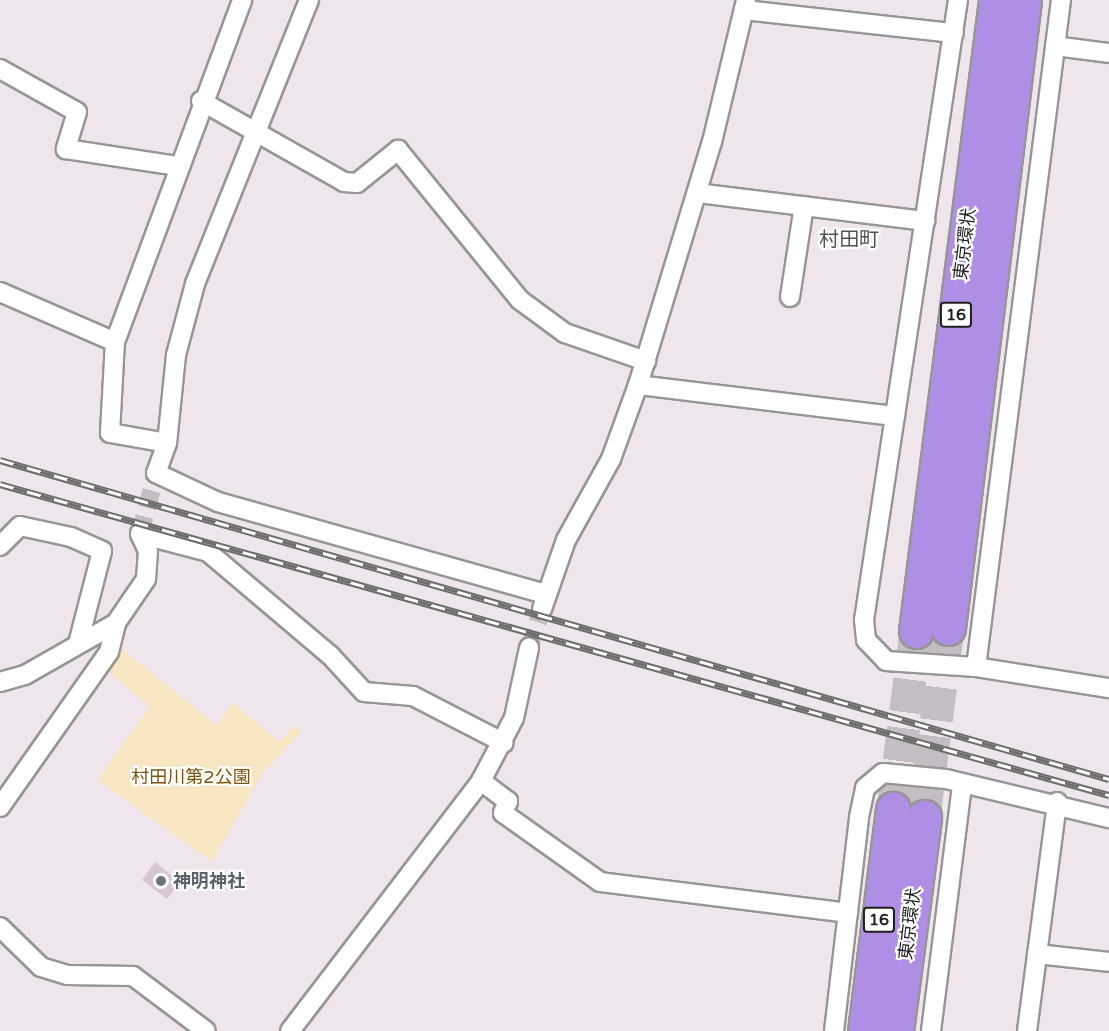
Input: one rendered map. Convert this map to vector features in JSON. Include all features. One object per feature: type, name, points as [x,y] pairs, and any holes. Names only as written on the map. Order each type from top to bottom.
[{"type":"highway","name":"東京環状","points":[[996,0],[932,629],[1024,0]]},
{"type":"highway","name":"東京環状","points":[[865,1031],[908,813],[896,1031]]},
{"type":"street","points":[[167,443],[110,433],[115,342],[201,101],[242,0]]},
{"type":"street","points":[[309,0],[184,318],[167,443],[156,473],[218,502],[543,601],[566,540],[611,459],[638,385],[697,194],[745,5],[954,33]]},
{"type":"street","points":[[958,0],[895,416],[866,640],[886,661],[976,667],[1109,688]]},
{"type":"street","points":[[976,667],[1061,0]]},
{"type":"street","points":[[1055,46],[1109,53]]},
{"type":"street","points":[[0,69],[77,112],[66,148],[177,166]]},
{"type":"street","points":[[201,101],[258,131],[344,182],[357,183],[398,150],[520,300],[565,333],[646,360]]},
{"type":"street","points":[[697,194],[925,221]]},
{"type":"street","points":[[790,297],[804,206]]},
{"type":"street","points":[[0,292],[115,342]]},
{"type":"street","points":[[638,385],[895,416]]},
{"type":"street","points":[[0,546],[6,526],[20,526],[71,537],[102,551],[78,644]]},
{"type":"street","points":[[0,807],[110,652],[116,623],[146,579],[148,551],[140,534],[208,552],[330,655],[364,692],[413,696],[504,743]]},
{"type":"street","points":[[0,682],[25,675],[116,623]]},
{"type":"street","points":[[290,1031],[481,781],[504,743],[529,648]]},
{"type":"street","points":[[834,1031],[865,788],[883,773],[962,783],[1057,802],[1109,818]]},
{"type":"street","points":[[481,781],[508,801],[503,813],[600,882],[848,913]]},
{"type":"street","points":[[931,1031],[962,783]]},
{"type":"street","points":[[1027,1031],[1057,802]]},
{"type":"street","points":[[0,927],[41,967],[67,975],[133,976],[206,1031]]},
{"type":"street","points":[[1037,954],[1109,962]]},
{"type":"green space","name":"村田川第2公園","points":[[121,648],[216,725],[233,703],[279,742],[295,725],[301,732],[261,775],[212,862],[97,780],[150,706],[105,670]]},
{"type":"building","name":"神明神社","points":[[155,862],[180,882],[167,899],[142,880]]},
{"type":"tunnel","points":[[140,534],[156,473]]},
{"type":"tunnel","points":[[529,648],[542,609]]},
{"type":"tunnel","points":[[924,817],[948,628]]},
{"type":"tunnel","points":[[893,809],[916,631]]},
{"type":"railway","points":[[0,460],[1109,779]]},
{"type":"railway","points":[[0,484],[1109,795]]},
{"type":"place","name":"神明神社","points":[[161,881]]},
{"type":"district","name":"村田町","points":[[849,240]]}]
